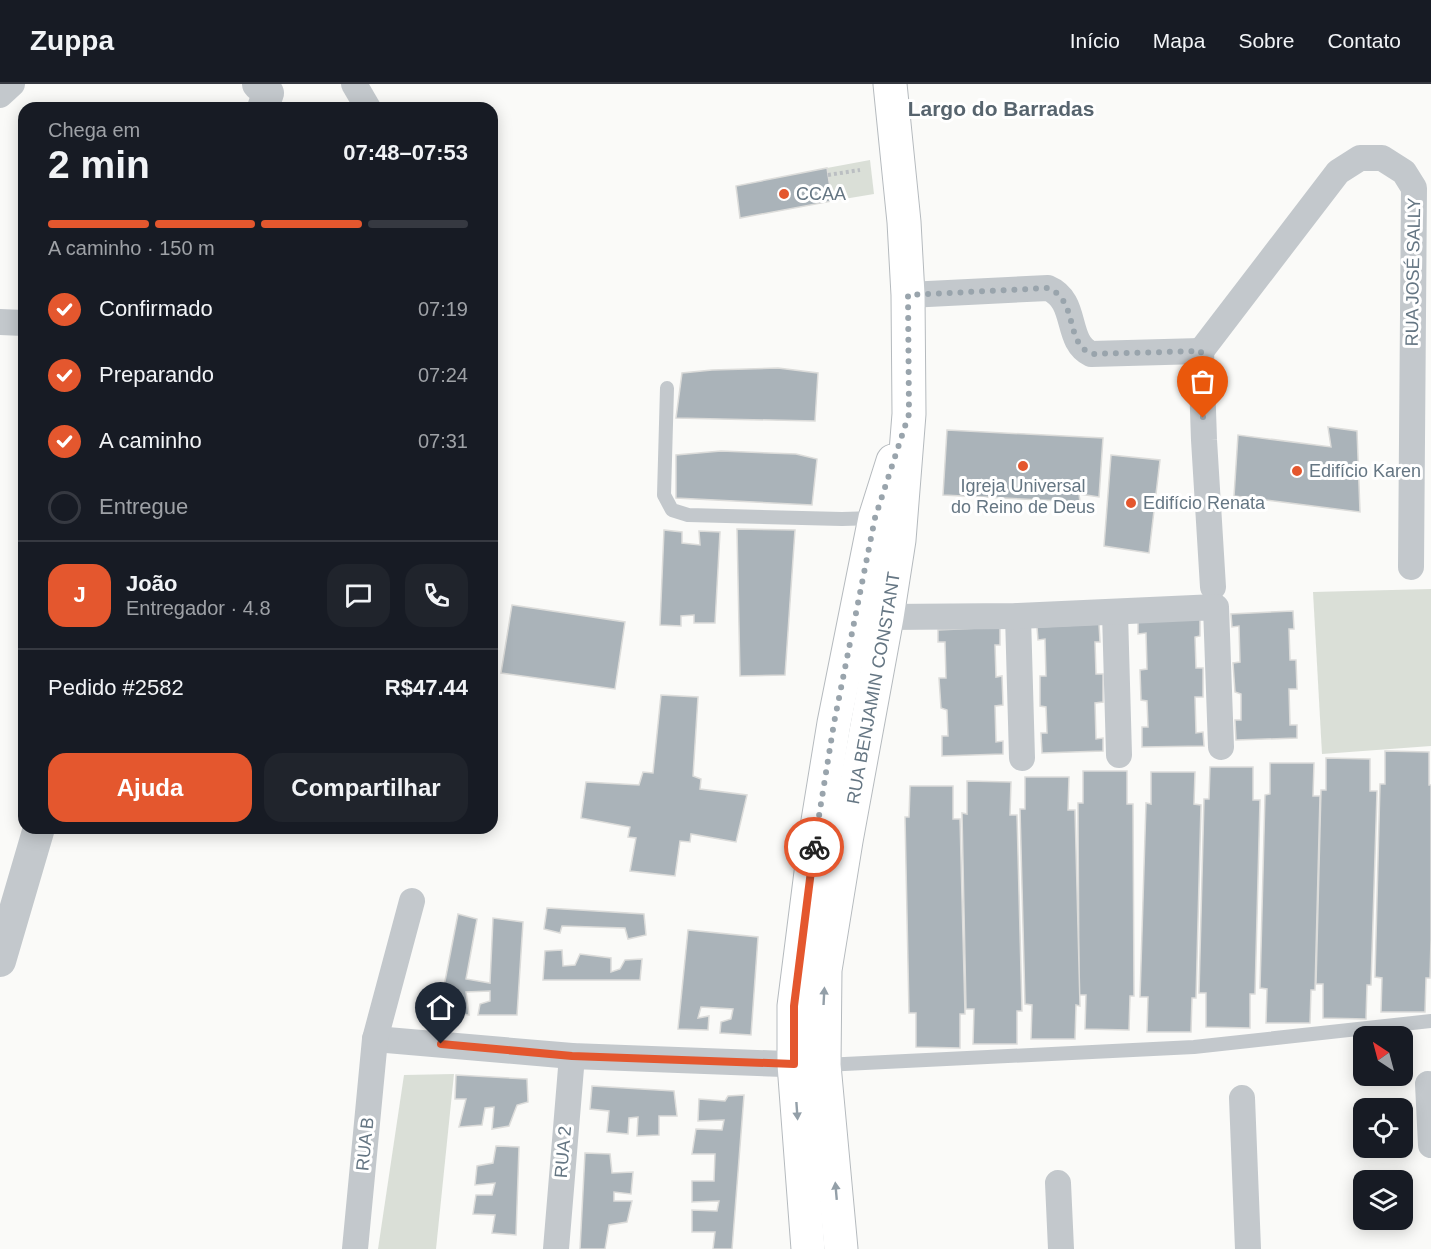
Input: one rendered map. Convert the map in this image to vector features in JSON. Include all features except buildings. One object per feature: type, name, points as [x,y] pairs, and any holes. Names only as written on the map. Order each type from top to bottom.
[{"type":"main road","name":"RUA BENJAMIN CONSTANT","points":[[841,1249],[809,1065],[794,1006],[816,833],[834,723],[888,518],[909,414],[908,295],[904,222],[890,84]]},
{"type":"main road","name":"RUA BENJAMIN CONSTANT","points":[[808,1249],[809,1065],[846,841],[887,617],[888,518]]},
{"type":"street","points":[[0,95],[12,84]]},
{"type":"street","points":[[354,84],[364,102]]},
{"type":"street","name":"RUA JOSÉ SALLY","points":[[1201,351],[1338,172],[1360,158],[1383,158],[1404,172],[1414,188],[1411,567]]},
{"type":"street","points":[[908,295],[1048,288],[1064,300],[1079,346],[1091,354],[1201,351],[1213,587]]},
{"type":"street","points":[[0,322],[18,323]]},
{"type":"street","points":[[1412,376],[1431,360]]},
{"type":"street","points":[[887,617],[1018,616],[1216,607],[1221,747]]},
{"type":"street","points":[[1115,613],[1119,755]]},
{"type":"street","points":[[1018,616],[1022,758]]},
{"type":"street","points":[[0,961],[37,834]]},
{"type":"street","name":"RUA B","points":[[355,1249],[375,1039],[412,901]]},
{"type":"street","points":[[375,1039],[572,1056],[809,1065]]},
{"type":"street","name":"RUA 2","points":[[556,1249],[572,1056]]},
{"type":"street","points":[[1428,1084],[1431,1145]]},
{"type":"street","points":[[1242,1098],[1248,1249]]},
{"type":"street","points":[[1058,1183],[1061,1249]]},
{"type":"lane","points":[[668,388],[664,495],[672,510],[688,515],[888,518]]},
{"type":"lane","points":[[809,1065],[1194,1047],[1431,1021]]},
{"type":"path","points":[[828,175],[860,170]]},
{"type":"shaded area","points":[[870,160],[874,194],[832,201],[827,168]]},
{"type":"shaded area","points":[[1431,589],[1431,746],[1322,754],[1313,592]]},
{"type":"shaded area","points":[[454,1074],[436,1249],[378,1249],[404,1075]]},
{"type":"way so far","points":[[814,847],[834,723],[875,518],[909,414],[908,295],[1048,288],[1064,300],[1079,346],[1091,354],[1201,351],[1203,418]]},
{"type":"place","name":"CCAA","points":[[784,194]]},
{"type":"place","name":"Igreja Universal do Reino de Deus","points":[[1023,466]]},
{"type":"place","name":"Edifício Karen","points":[[1297,471]]},
{"type":"place","name":"Edifício Renata","points":[[1131,503]]},
{"type":"district","name":"Largo do Barradas","points":[[1001,108]]},
{"type":"route","points":[[441,1044],[572,1056],[794,1064],[794,1006],[814,847]]}]
